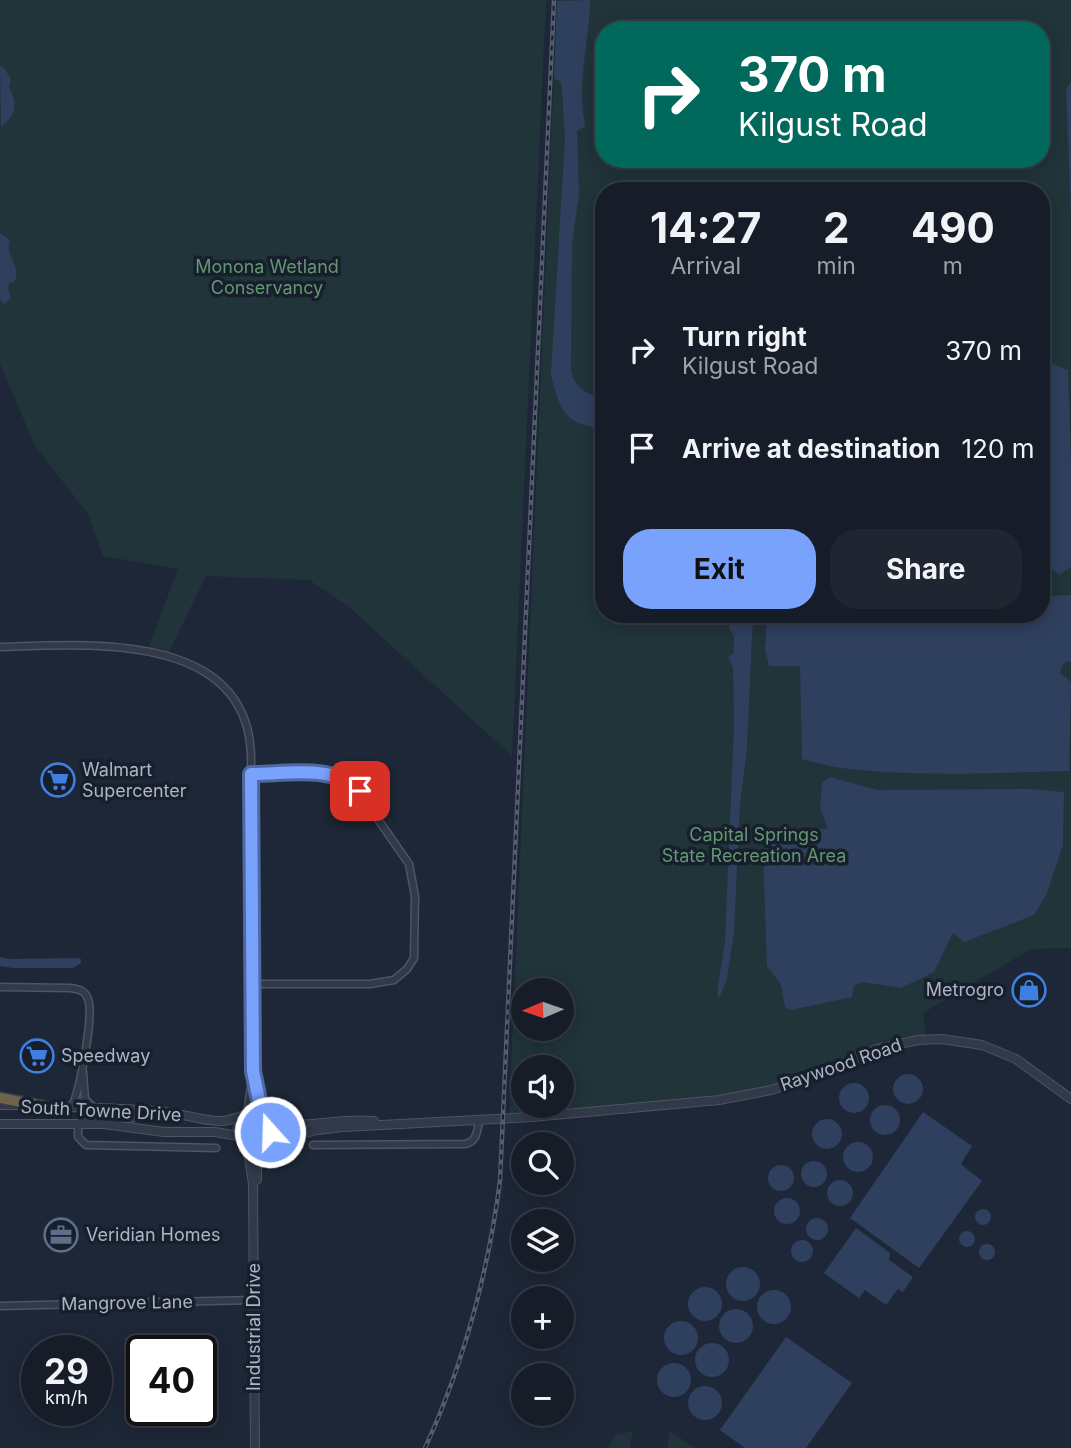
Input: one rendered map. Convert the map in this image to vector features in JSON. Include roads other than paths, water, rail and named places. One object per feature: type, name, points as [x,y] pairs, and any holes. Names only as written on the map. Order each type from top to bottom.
[{"type":"highway","points":[[0,1098],[47,1107]]},
{"type":"street","points":[[0,647],[111,645],[150,652],[201,670],[229,690],[243,710],[251,737],[253,1071],[245,1116],[238,1126],[241,1139],[254,1146],[317,1130],[394,1123],[479,1121],[475,1137],[465,1144],[313,1145]]},
{"type":"street","points":[[251,774],[319,774],[341,777],[352,782],[409,864],[415,895],[416,937],[414,958],[407,969],[394,980],[370,984],[252,984]]},
{"type":"street","points":[[0,987],[70,988],[83,991],[89,1003],[83,1063],[85,1099],[97,1108]]},
{"type":"street","name":"Raywood Road","points":[[479,1121],[719,1100],[771,1090],[800,1081],[877,1049],[902,1043],[942,1039],[982,1045],[1016,1059],[1071,1100]]},
{"type":"street","points":[[71,1108],[83,1063]]},
{"type":"street","points":[[253,1071],[261,1110],[268,1121],[270,1132],[263,1143]]},
{"type":"street","name":"South Towne Drive","points":[[0,1105],[168,1112],[219,1121],[245,1116]]},
{"type":"street","points":[[168,1112],[127,1118],[86,1118],[78,1125],[78,1137],[86,1145],[216,1148]]},
{"type":"street","points":[[245,1116],[260,1114],[268,1121],[284,1126],[349,1119],[394,1123]]},
{"type":"street","name":"South Towne Drive","points":[[0,1124],[104,1124],[178,1133],[215,1132],[241,1139]]},
{"type":"street","name":"Industrial Drive","points":[[241,1139],[252,1169],[255,1448]]},
{"type":"street","name":"Industrial Drive","points":[[253,1206],[257,1194],[257,1162],[263,1143]]},
{"type":"street","name":"Mangrove Lane","points":[[0,1306],[254,1300]]},
{"type":"water","points":[[590,0],[582,93],[585,124],[577,131],[579,195],[572,243],[571,371],[575,382],[583,390],[595,396],[595,428],[581,424],[566,414],[561,407],[551,375],[565,138],[562,89],[560,81],[554,79],[557,1]]},
{"type":"water","points":[[0,66],[11,79],[9,87],[14,98],[11,118],[1,126]]},
{"type":"water","points":[[1071,83],[1071,212],[1066,89]]},
{"type":"water","points":[[0,233],[10,240],[9,251],[16,271],[14,282],[9,283],[11,297],[5,304],[0,300]]},
{"type":"water","points":[[1050,364],[1068,370],[1071,567],[1059,575],[1050,568]]},
{"type":"water","points":[[1071,595],[1071,661],[1063,663],[1060,673],[1071,682],[1069,771],[904,773],[844,768],[802,759],[800,666],[769,666],[765,649],[766,623],[1050,623],[1050,596]]},
{"type":"water","points":[[730,623],[753,623],[734,933],[727,979],[719,999],[717,993],[725,940],[734,724],[733,667],[728,657],[734,653],[734,635],[729,629]]},
{"type":"water","points":[[830,777],[877,790],[1030,789],[1064,792],[1063,845],[1047,893],[1034,915],[964,942],[953,933],[934,972],[901,988],[863,982],[854,986],[852,997],[791,1010],[785,1007],[781,985],[767,966],[763,854],[767,838],[784,829],[828,829],[820,808],[822,783]]},
{"type":"water","points":[[0,957],[78,958],[81,963],[73,968],[13,968],[0,966]]},
{"type":"water","points":[[908,1074],[919,1078],[923,1089],[919,1100],[908,1104],[897,1100],[893,1089],[897,1078]]},
{"type":"water","points":[[854,1083],[865,1087],[869,1098],[865,1109],[854,1113],[843,1109],[839,1098],[843,1087]]},
{"type":"water","points":[[885,1105],[891,1106],[899,1114],[899,1126],[891,1134],[885,1135],[879,1134],[871,1126],[870,1120],[871,1114],[879,1106]]},
{"type":"water","points":[[923,1112],[972,1146],[961,1164],[982,1181],[919,1268],[850,1218]]},
{"type":"water","points":[[827,1119],[833,1120],[841,1128],[841,1140],[833,1148],[827,1149],[821,1148],[813,1140],[812,1134],[813,1128],[821,1120]]},
{"type":"water","points":[[858,1142],[864,1143],[872,1151],[872,1163],[864,1171],[858,1172],[852,1171],[844,1163],[843,1157],[844,1151],[852,1143]]},
{"type":"water","points":[[814,1161],[823,1165],[827,1174],[823,1183],[814,1187],[805,1183],[801,1174],[805,1165]]},
{"type":"water","points":[[781,1165],[790,1169],[794,1178],[790,1187],[781,1191],[772,1187],[768,1178],[772,1169]]},
{"type":"water","points":[[840,1180],[849,1184],[853,1193],[849,1202],[840,1206],[831,1202],[827,1193],[831,1184]]},
{"type":"water","points":[[787,1198],[796,1202],[800,1211],[796,1220],[787,1224],[778,1220],[774,1211],[778,1202]]},
{"type":"water","points":[[980,1209],[986,1209],[991,1217],[989,1223],[980,1225],[975,1220],[975,1214]]},
{"type":"water","points":[[817,1218],[825,1221],[828,1229],[825,1237],[817,1240],[809,1237],[806,1229],[809,1221]]},
{"type":"water","points":[[856,1228],[890,1253],[889,1260],[913,1277],[903,1292],[898,1289],[886,1305],[865,1290],[859,1298],[824,1273]]},
{"type":"water","points":[[964,1231],[970,1231],[975,1239],[973,1245],[964,1247],[959,1242],[959,1236]]},
{"type":"water","points":[[802,1240],[810,1243],[813,1251],[810,1259],[802,1262],[794,1259],[791,1251],[794,1243]]},
{"type":"water","points":[[984,1244],[990,1244],[995,1252],[993,1258],[984,1260],[979,1255],[979,1249]]},
{"type":"water","points":[[743,1267],[755,1272],[760,1284],[755,1296],[743,1301],[731,1296],[726,1284],[731,1272]]},
{"type":"water","points":[[705,1287],[717,1292],[722,1304],[717,1316],[705,1321],[693,1316],[688,1304],[693,1292]]},
{"type":"water","points":[[774,1290],[786,1295],[791,1307],[786,1319],[774,1324],[762,1319],[757,1307],[762,1295]]},
{"type":"water","points":[[736,1309],[748,1314],[753,1326],[748,1338],[736,1343],[724,1338],[719,1326],[724,1314]]},
{"type":"water","points":[[681,1321],[693,1326],[698,1338],[693,1350],[681,1355],[669,1350],[664,1338],[669,1326]]},
{"type":"water","points":[[786,1337],[852,1383],[806,1448],[745,1448],[720,1430]]},
{"type":"water","points":[[712,1343],[724,1348],[729,1360],[724,1372],[712,1377],[700,1372],[695,1360],[700,1348]]},
{"type":"water","points":[[674,1363],[686,1368],[691,1380],[686,1392],[674,1397],[662,1392],[657,1380],[662,1368]]},
{"type":"water","points":[[705,1386],[717,1391],[722,1403],[717,1415],[705,1420],[693,1415],[688,1403],[693,1391]]},
{"type":"railway","points":[[425,1448],[439,1416],[473,1317],[489,1250],[500,1181],[554,0]]},
{"type":"place","name":"Walmart Supercenter","points":[[58,780]]},
{"type":"place","name":"Metrogro","points":[[1029,990]]},
{"type":"place","name":"Speedway","points":[[37,1056]]},
{"type":"place","name":"Veridian Homes","points":[[61,1235]]},
{"type":"park label","name":"Monona Wetland Conservancy","points":[[267,277]]},
{"type":"park label","name":"Capital Springs State Recreation Area","points":[[754,845]]}]
